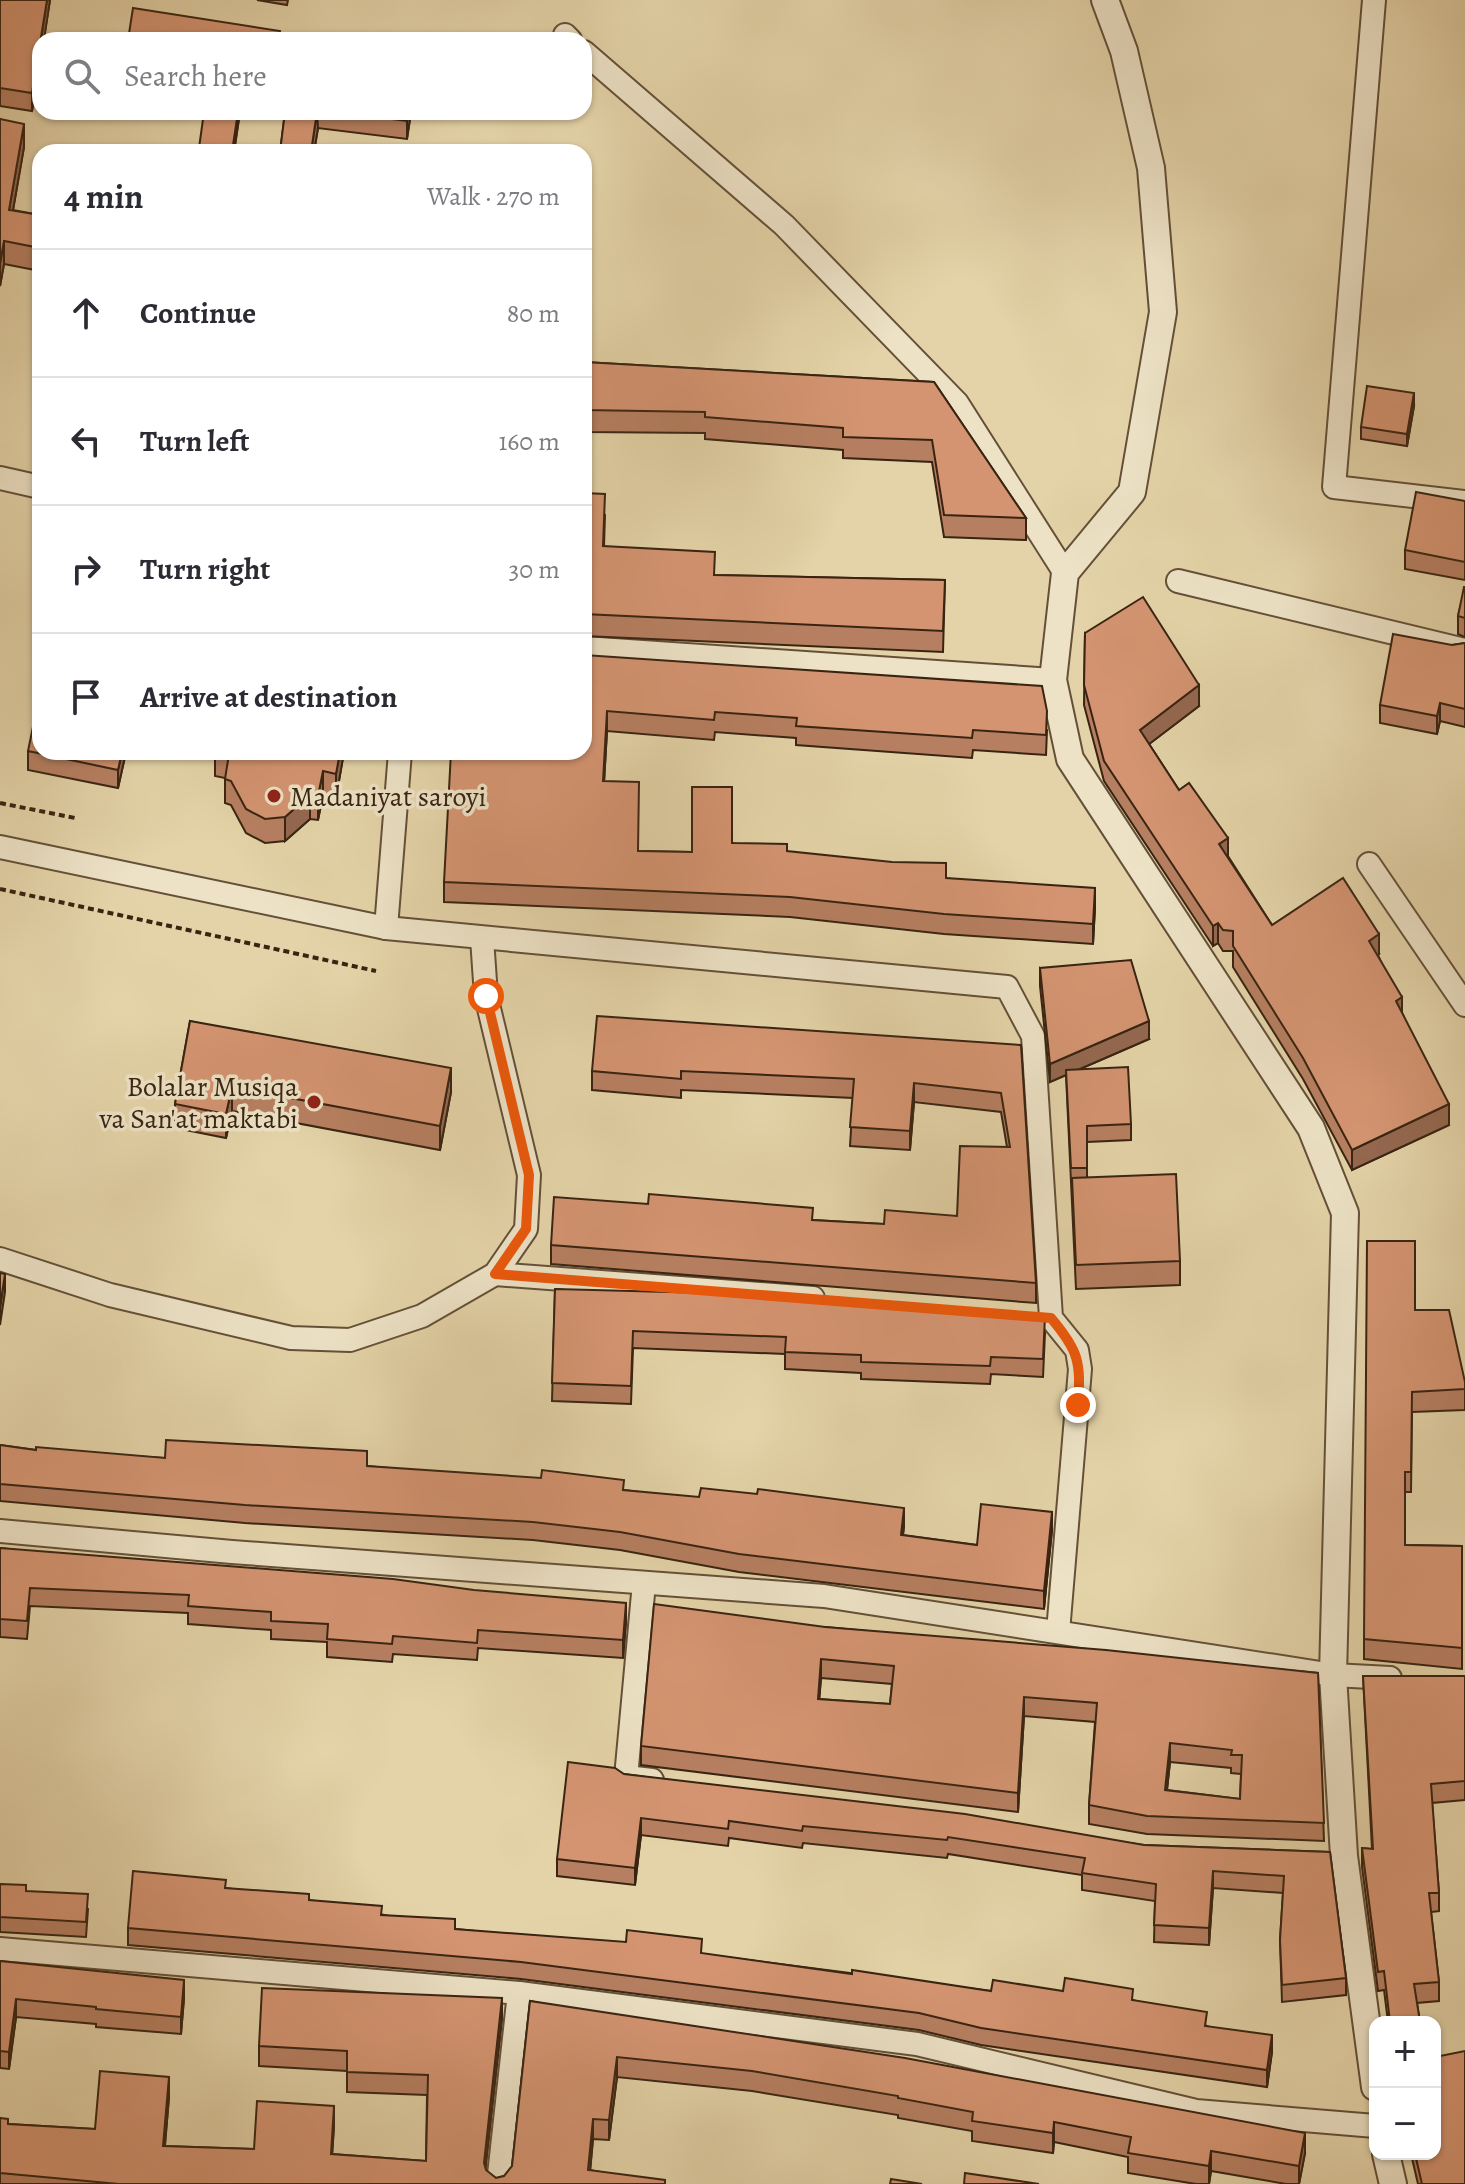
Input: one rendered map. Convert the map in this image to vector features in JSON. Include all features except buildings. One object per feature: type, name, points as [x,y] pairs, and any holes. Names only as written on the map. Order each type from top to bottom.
[{"type":"street","points":[[1105,0],[1124,51],[1151,168],[1163,312],[1132,492],[1065,573],[1053,680],[1070,759],[1311,1128],[1345,1213],[1333,1675],[1344,1856],[1369,2042]]},
{"type":"street","points":[[1374,0],[1334,487],[1465,502]]},
{"type":"street","points":[[592,59],[784,225],[957,403],[1065,573]]},
{"type":"street","points":[[0,478],[32,485]]},
{"type":"street","points":[[1178,581],[1465,650]]},
{"type":"street","points":[[592,649],[1053,680]]},
{"type":"street","points":[[386,928],[399,760]]},
{"type":"street","points":[[0,847],[386,928],[1007,987],[1033,1036],[1043,1317],[1077,1350],[1080,1369],[1058,1632]]},
{"type":"street","points":[[1369,864],[1465,1005]]},
{"type":"street","points":[[0,1259],[110,1295],[306,1338],[350,1340],[422,1316],[495,1274],[526,1229],[529,1175],[486,996],[482,938]]},
{"type":"street","points":[[495,1274],[833,1300]]},
{"type":"street","points":[[0,1531],[824,1596],[1333,1675],[1407,1679]]},
{"type":"street","points":[[644,1583],[626,1777],[672,1782]]},
{"type":"street","points":[[1314,1854],[1344,1856]]},
{"type":"street","points":[[0,1949],[519,1993],[917,2044],[1196,2111],[1369,2125]]},
{"type":"street","points":[[498,2184],[519,1993]]},
{"type":"street","points":[[1387,2160],[1393,2184]]},
{"type":"path","points":[[0,803],[75,818]]},
{"type":"path","points":[[0,889],[376,971]]},
{"type":"place","name":"Madaniyat saroyi","points":[[274,796]]},
{"type":"place","name":"Bolalar Musiqa va San'at maktabi","points":[[314,1102]]},
{"type":"route","points":[[486,996],[529,1175],[526,1229],[495,1274],[554,1276],[1051,1318],[1077,1350],[1080,1369],[1078,1405]]}]
